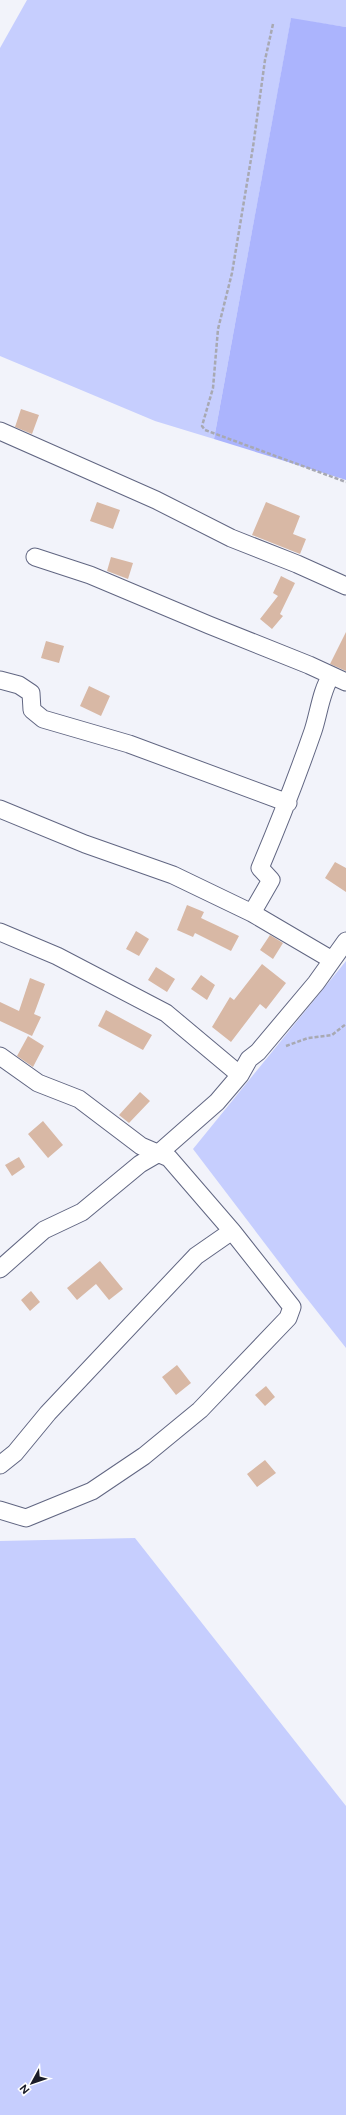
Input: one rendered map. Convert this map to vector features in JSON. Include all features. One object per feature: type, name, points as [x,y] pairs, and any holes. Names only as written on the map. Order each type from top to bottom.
[{"type":"street","points":[[0,431],[156,500],[231,538],[297,564],[346,586]]},
{"type":"street","points":[[35,557],[90,574],[339,679]]},
{"type":"street","points":[[252,913],[271,880],[260,868],[288,802],[320,712],[326,686],[339,679]]},
{"type":"street","points":[[0,680],[27,689],[31,693],[32,710],[43,719],[129,744],[288,802]]},
{"type":"street","points":[[0,809],[85,844],[173,875],[252,913],[332,960]]},
{"type":"street","points":[[0,932],[57,956],[166,1013],[240,1076]]},
{"type":"street","points":[[0,1270],[44,1230],[82,1212],[140,1164],[159,1153],[217,1102],[240,1076],[249,1058],[258,1052],[316,983],[346,941]]},
{"type":"street","points":[[0,1056],[42,1085],[79,1099],[141,1146],[169,1158],[232,1231],[292,1307],[288,1318],[200,1410],[144,1456],[98,1486],[26,1518],[0,1510]]},
{"type":"street","points":[[0,1465],[15,1453],[48,1413],[196,1256],[232,1231]]},
{"type":"path","points":[[273,24],[265,60],[253,147],[232,273],[218,329],[213,388],[202,426],[205,430],[346,482]]},
{"type":"path","points":[[283,1048],[308,1038],[332,1035],[346,1024]]},
{"type":"shaded area","points":[[27,0],[346,0],[346,27],[291,19],[214,439],[155,421],[0,356],[0,48]]},
{"type":"shaded area","points":[[291,18],[346,27],[346,480],[214,439]]},
{"type":"shaded area","points":[[346,961],[346,1348],[193,1149]]},
{"type":"shaded area","points":[[135,1538],[346,1806],[346,2115],[0,2115],[0,1541]]},
{"type":"building","points":[[21,409],[39,415],[32,434],[15,427]]},
{"type":"building","points":[[97,502],[120,510],[113,529],[90,521]]},
{"type":"building","points":[[266,502],[300,516],[293,534],[306,539],[300,554],[252,535]]},
{"type":"building","points":[[111,557],[133,563],[128,579],[107,571]]},
{"type":"building","points":[[281,576],[295,583],[280,614],[283,616],[272,629],[260,619],[278,596],[273,593]]},
{"type":"building","points":[[346,632],[346,671],[330,664]]},
{"type":"building","points":[[46,641],[64,646],[59,663],[41,658]]},
{"type":"building","points":[[89,686],[110,696],[101,716],[80,706]]},
{"type":"building","points":[[335,862],[346,868],[346,892],[325,878]]},
{"type":"building","points":[[187,905],[204,912],[201,918],[239,936],[231,951],[195,933],[193,937],[177,930]]},
{"type":"building","points":[[136,931],[149,939],[139,956],[126,949]]},
{"type":"building","points":[[270,935],[283,943],[273,959],[260,950]]},
{"type":"building","points":[[262,964],[286,983],[266,1009],[260,1004],[231,1042],[212,1027],[230,997],[234,1000]]},
{"type":"building","points":[[156,967],[175,979],[167,992],[148,980]]},
{"type":"building","points":[[201,975],[215,985],[207,1000],[191,989]]},
{"type":"building","points":[[30,978],[45,984],[34,1014],[41,1017],[32,1036],[0,1021],[0,1002],[19,1011]]},
{"type":"building","points":[[106,1010],[152,1035],[143,1050],[98,1026]]},
{"type":"building","points":[[28,1036],[44,1046],[33,1067],[17,1056]]},
{"type":"building","points":[[140,1092],[150,1101],[129,1123],[119,1115]]},
{"type":"building","points":[[43,1121],[63,1145],[48,1158],[28,1134]]},
{"type":"building","points":[[19,1157],[25,1167],[12,1176],[5,1165]]},
{"type":"building","points":[[100,1261],[123,1289],[109,1300],[96,1284],[77,1300],[67,1288]]},
{"type":"building","points":[[31,1291],[40,1302],[30,1311],[21,1300]]},
{"type":"building","points":[[177,1365],[191,1383],[176,1395],[162,1377]]},
{"type":"building","points":[[266,1386],[275,1397],[265,1406],[255,1395]]},
{"type":"building","points":[[265,1460],[276,1473],[257,1487],[247,1474]]}]
